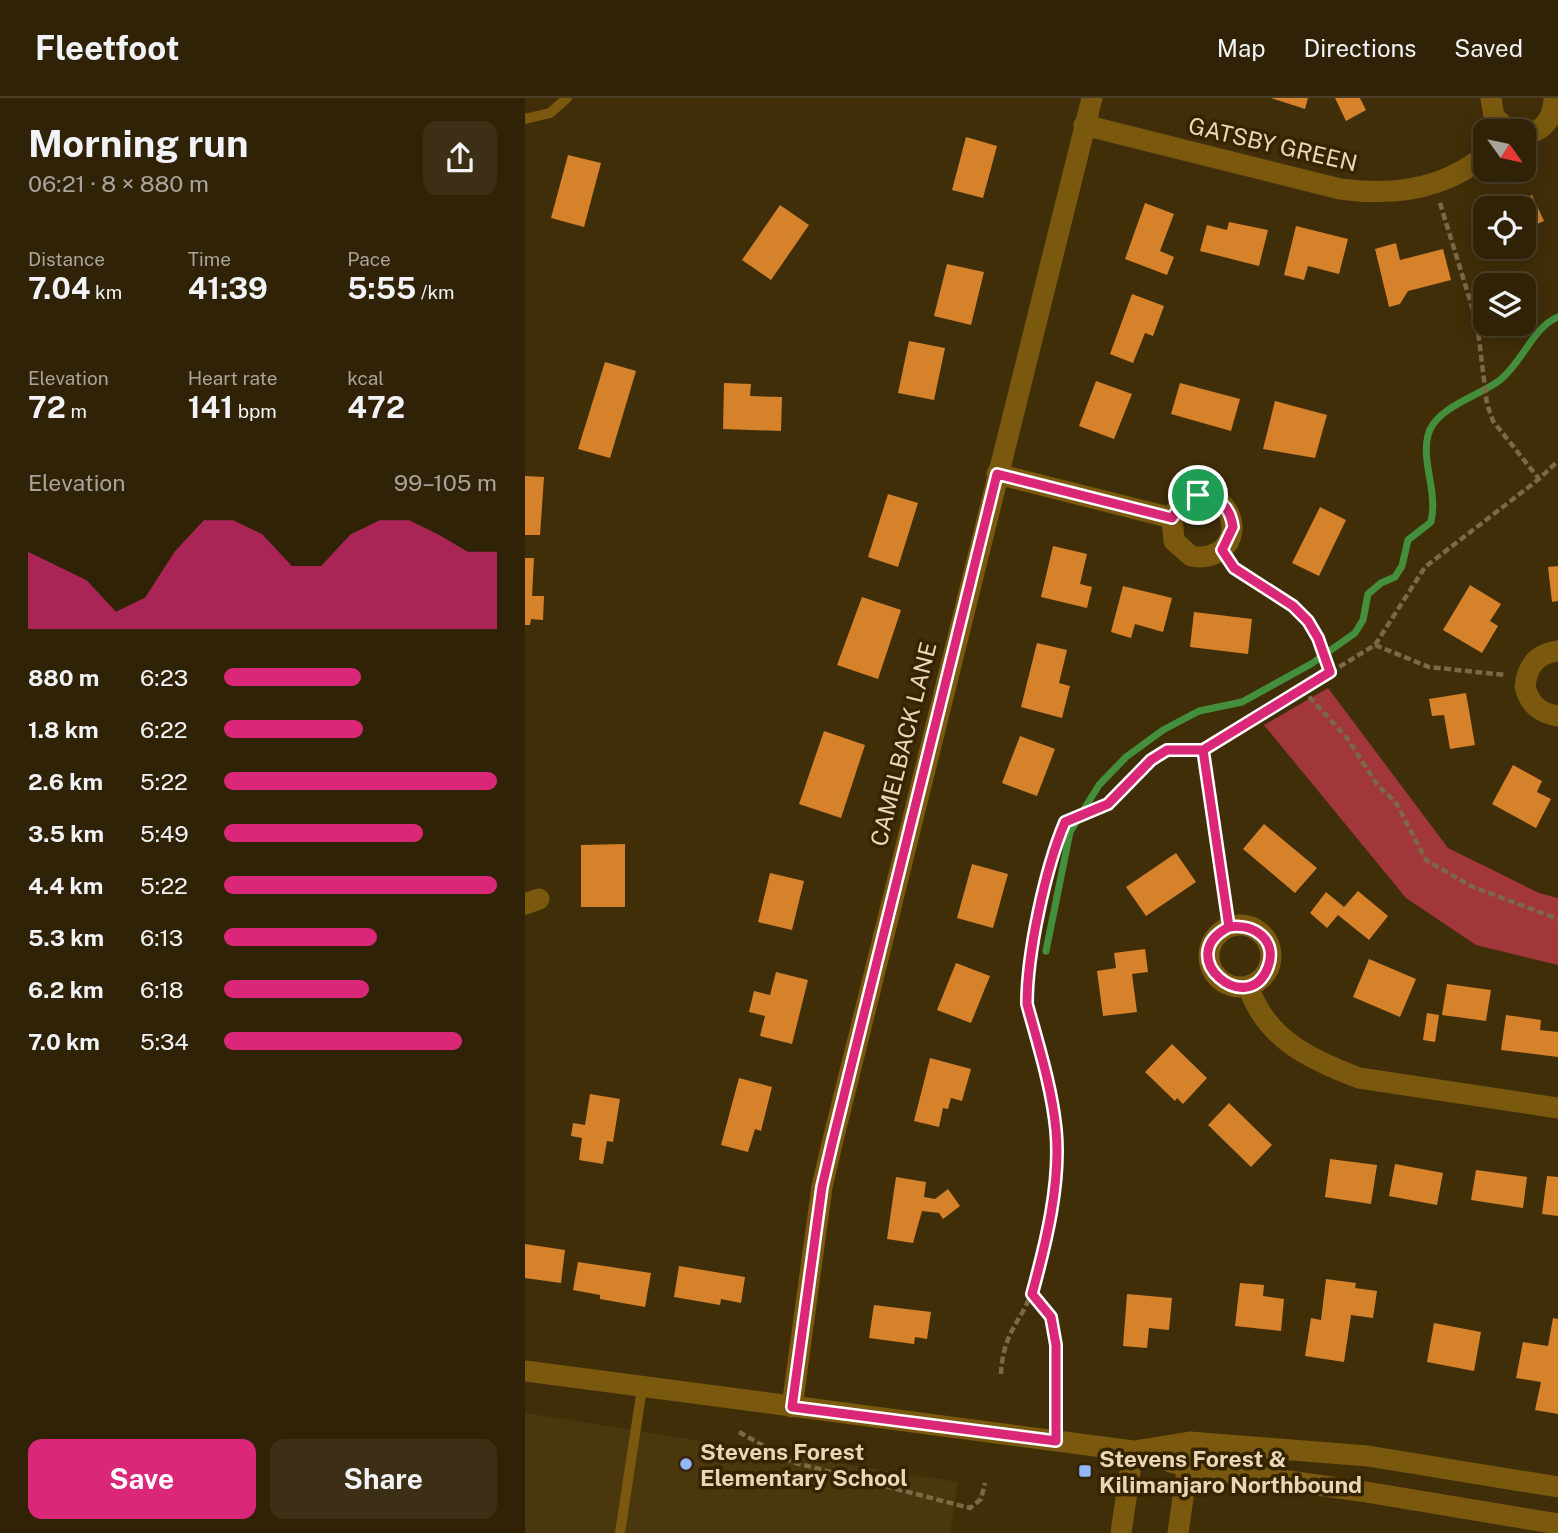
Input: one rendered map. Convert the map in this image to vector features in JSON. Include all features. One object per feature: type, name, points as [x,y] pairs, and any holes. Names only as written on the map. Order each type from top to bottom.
[{"type":"street","name":"CAMELBACK LANE","points":[[792,1407],[824,1176],[1092,98]]},
{"type":"street","points":[[1491,98],[1496,119]]},
{"type":"street","points":[[1537,126],[1547,123],[1553,111],[1554,98]]},
{"type":"street","name":"GATSBY GREEN","points":[[1084,125],[1340,189],[1375,194],[1427,186],[1473,165]]},
{"type":"street","points":[[997,474],[1172,518]]},
{"type":"street","points":[[1211,496],[1227,509],[1233,527],[1222,550],[1200,557],[1182,550],[1171,530],[1172,518],[1188,498],[1211,496]]},
{"type":"street","points":[[1558,651],[1538,658],[1527,674],[1525,687],[1534,706],[1545,714],[1558,716]]},
{"type":"street","points":[[1229,927],[1253,928],[1266,939],[1270,949],[1266,973],[1248,986],[1225,983],[1210,965],[1210,947],[1216,936],[1229,927]]},
{"type":"street","points":[[1248,986],[1255,1006],[1268,1026],[1307,1056],[1333,1068],[1359,1078],[1558,1108]]},
{"type":"street","points":[[525,1370],[642,1388],[1133,1451],[1188,1468],[1360,1491],[1558,1524]]},
{"type":"street","points":[[1133,1451],[1190,1442],[1368,1456],[1558,1487]]},
{"type":"street","points":[[1178,1533],[1190,1442]]},
{"type":"street","points":[[1121,1533],[1133,1451]]},
{"type":"lane","points":[[525,119],[550,113],[567,98]]},
{"type":"lane","points":[[620,1533],[642,1388]]},
{"type":"path","points":[[1427,186],[1443,208],[1478,323],[1487,404],[1493,421],[1539,479]]},
{"type":"path","points":[[1001,1374],[1002,1352],[1008,1335],[1032,1294],[1050,1210],[1056,1158],[1056,1129],[1027,1004],[1027,983],[1065,822],[1073,817],[1095,812],[1108,804],[1151,760],[1167,750],[1203,750],[1375,645],[1425,566],[1539,479],[1558,461]]},
{"type":"path","points":[[1222,550],[1234,568],[1293,606],[1308,621],[1318,638],[1330,672]]},
{"type":"path","points":[[1375,645],[1429,667],[1461,673],[1527,674]]},
{"type":"path","points":[[1302,689],[1347,738],[1378,786],[1395,802],[1426,860],[1471,886],[1558,919]]},
{"type":"path","points":[[1203,750],[1229,927]]},
{"type":"path","points":[[1032,1294],[1051,1317],[1056,1345],[1056,1441]]},
{"type":"path","points":[[739,1432],[792,1462],[970,1508],[981,1499],[985,1483]]},
{"type":"shaded area","points":[[1328,688],[1448,848],[1539,893],[1558,898],[1558,965],[1476,945],[1406,898],[1264,725]]},
{"type":"shaded area","name":"Stevens Forest Elementary School","points":[[525,1413],[958,1482],[950,1533],[525,1533]]},
{"type":"building","points":[[1271,98],[1308,98],[1305,109]]},
{"type":"building","points":[[1335,98],[1360,98],[1366,110],[1346,121]]},
{"type":"building","points":[[966,137],[997,146],[983,198],[952,190]]},
{"type":"building","points":[[568,155],[601,163],[584,227],[551,218]]},
{"type":"building","points":[[1145,203],[1174,214],[1160,251],[1174,257],[1167,275],[1125,259]]},
{"type":"building","points":[[1536,204],[1544,221],[1536,225]]},
{"type":"building","points":[[780,205],[809,225],[771,280],[742,260]]},
{"type":"building","points":[[1229,222],[1268,230],[1259,266],[1200,251],[1207,225],[1227,230]]},
{"type":"building","points":[[1296,226],[1348,239],[1339,274],[1308,266],[1304,280],[1284,275]]},
{"type":"building","points":[[1396,243],[1400,260],[1443,249],[1451,280],[1408,291],[1400,304],[1389,307],[1375,249]]},
{"type":"building","points":[[947,264],[984,272],[971,325],[934,316]]},
{"type":"building","points":[[1132,294],[1164,306],[1153,336],[1145,333],[1133,363],[1110,354]]},
{"type":"building","points":[[909,341],[945,348],[934,400],[898,393]]},
{"type":"building","points":[[605,362],[636,371],[610,458],[578,449]]},
{"type":"building","points":[[1096,381],[1132,394],[1114,439],[1079,426]]},
{"type":"building","points":[[724,383],[751,384],[750,396],[782,397],[781,431],[723,429]]},
{"type":"building","points":[[1180,383],[1240,399],[1231,431],[1171,414]]},
{"type":"building","points":[[1275,401],[1327,415],[1315,458],[1263,449]]},
{"type":"building","points":[[525,476],[544,477],[540,535],[525,535]]},
{"type":"building","points":[[888,494],[918,503],[898,567],[868,557]]},
{"type":"building","points":[[1320,507],[1346,520],[1319,576],[1292,563]]},
{"type":"building","points":[[1053,546],[1087,554],[1080,584],[1092,587],[1087,608],[1041,597]]},
{"type":"building","points":[[525,558],[534,558],[532,596],[544,596],[543,620],[531,619],[530,625],[525,625]]},
{"type":"building","points":[[1558,566],[1558,601],[1552,602],[1548,567]]},
{"type":"building","points":[[1470,585],[1501,604],[1490,621],[1498,626],[1482,653],[1443,630]]},
{"type":"building","points":[[1123,586],[1172,598],[1163,632],[1135,624],[1131,638],[1111,632]]},
{"type":"building","points":[[862,597],[901,610],[878,679],[837,665]]},
{"type":"building","points":[[1194,612],[1252,619],[1248,654],[1190,647]]},
{"type":"building","points":[[1037,643],[1067,650],[1059,683],[1070,686],[1062,718],[1021,707]]},
{"type":"building","points":[[1466,693],[1475,745],[1450,749],[1444,715],[1432,716],[1429,699]]},
{"type":"building","points":[[824,731],[865,745],[841,818],[799,804]]},
{"type":"building","points":[[1020,736],[1055,749],[1037,796],[1002,783]]},
{"type":"building","points":[[1513,765],[1542,781],[1537,792],[1551,799],[1536,828],[1492,804]]},
{"type":"building","points":[[1264,824],[1317,868],[1295,893],[1243,849]]},
{"type":"building","points":[[625,844],[625,907],[581,907],[581,845]]},
{"type":"building","points":[[1176,853],[1196,882],[1146,916],[1126,887]]},
{"type":"building","points":[[972,864],[1008,874],[993,928],[957,918]]},
{"type":"building","points":[[770,873],[804,881],[792,930],[758,922]]},
{"type":"building","points":[[1358,891],[1388,916],[1369,940],[1338,915],[1327,928],[1310,913],[1326,892],[1344,907]]},
{"type":"building","points":[[1145,949],[1148,972],[1132,974],[1137,1012],[1103,1016],[1097,971],[1116,968],[1114,953]]},
{"type":"building","points":[[1369,959],[1416,979],[1400,1017],[1353,997]]},
{"type":"building","points":[[956,963],[990,976],[971,1023],[937,1010]]},
{"type":"building","points":[[776,972],[808,980],[792,1044],[760,1036],[765,1016],[749,1012],[754,991],[770,995]]},
{"type":"building","points":[[1447,984],[1491,990],[1486,1021],[1442,1015]]},
{"type":"building","points":[[1427,1013],[1439,1015],[1435,1042],[1423,1040]]},
{"type":"building","points":[[1506,1015],[1541,1020],[1540,1030],[1558,1032],[1558,1057],[1501,1050]]},
{"type":"building","points":[[1172,1044],[1207,1078],[1183,1104],[1177,1098],[1175,1101],[1145,1072]]},
{"type":"building","points":[[930,1058],[971,1069],[962,1101],[951,1098],[948,1109],[943,1108],[939,1127],[914,1121]]},
{"type":"building","points":[[739,1078],[772,1087],[761,1131],[755,1129],[748,1152],[721,1145]]},
{"type":"building","points":[[590,1094],[620,1099],[613,1142],[607,1141],[603,1164],[579,1160],[582,1138],[571,1136],[573,1123],[585,1125]]},
{"type":"building","points":[[1229,1103],[1272,1145],[1251,1167],[1208,1125]]},
{"type":"building","points":[[1330,1159],[1377,1165],[1371,1204],[1325,1197]]},
{"type":"building","points":[[1395,1164],[1443,1173],[1437,1205],[1389,1196]]},
{"type":"building","points":[[1476,1170],[1527,1177],[1523,1208],[1471,1200]]},
{"type":"building","points":[[1547,1176],[1558,1177],[1558,1216],[1542,1214]]},
{"type":"building","points":[[896,1177],[926,1182],[924,1197],[935,1199],[948,1189],[960,1206],[943,1219],[939,1213],[922,1211],[913,1243],[887,1239]]},
{"type":"building","points":[[525,1244],[565,1250],[561,1283],[525,1278]]},
{"type":"building","points":[[578,1262],[651,1273],[645,1307],[600,1299],[600,1295],[573,1290]]},
{"type":"building","points":[[679,1266],[745,1277],[741,1303],[721,1299],[720,1305],[674,1297]]},
{"type":"building","points":[[1326,1279],[1356,1283],[1355,1288],[1377,1291],[1373,1318],[1351,1315],[1344,1362],[1305,1356],[1311,1318],[1321,1320]]},
{"type":"building","points":[[1240,1283],[1264,1285],[1263,1296],[1284,1299],[1281,1331],[1235,1326]]},
{"type":"building","points":[[1127,1294],[1172,1298],[1169,1330],[1149,1328],[1147,1348],[1123,1346]]},
{"type":"building","points":[[874,1305],[931,1312],[927,1339],[915,1337],[914,1344],[869,1338]]},
{"type":"building","points":[[1553,1318],[1558,1319],[1558,1414],[1535,1410],[1541,1382],[1516,1378],[1523,1342],[1548,1346]]},
{"type":"building","points":[[1434,1323],[1481,1332],[1474,1371],[1427,1362]]},
{"type":"waterway","points":[[1046,951],[1070,832],[1099,785],[1126,757],[1163,730],[1199,711],[1242,702],[1311,664],[1355,633],[1363,620],[1368,594],[1381,583],[1395,577],[1402,566],[1408,540],[1431,522],[1433,499],[1426,445],[1432,425],[1459,403],[1500,380],[1541,329],[1558,317]]},
{"type":"place","name":"Stevens Forest Elementary School","points":[[686,1464]]},
{"type":"place","name":"Stevens Forest & Kilimanjaro Northbound","points":[[1085,1471]]},
{"type":"route","points":[[1198,495],[1183,502],[1172,518],[997,474],[822,1187],[792,1407],[1056,1441],[1056,1345],[1051,1317],[1032,1294],[1050,1210],[1056,1158],[1056,1129],[1027,1004],[1027,983],[1045,892],[1065,822],[1073,817],[1095,812],[1108,804],[1151,760],[1167,750],[1203,750],[1213,802],[1229,927],[1216,936],[1210,947],[1210,965],[1214,974],[1234,987],[1248,986],[1266,973],[1270,961],[1270,949],[1266,939],[1253,928],[1241,925],[1229,927],[1226,905],[1213,802],[1203,750],[1330,672],[1318,638],[1308,621],[1293,606],[1234,568],[1222,550],[1233,527],[1227,509],[1211,496],[1198,495]]}]
